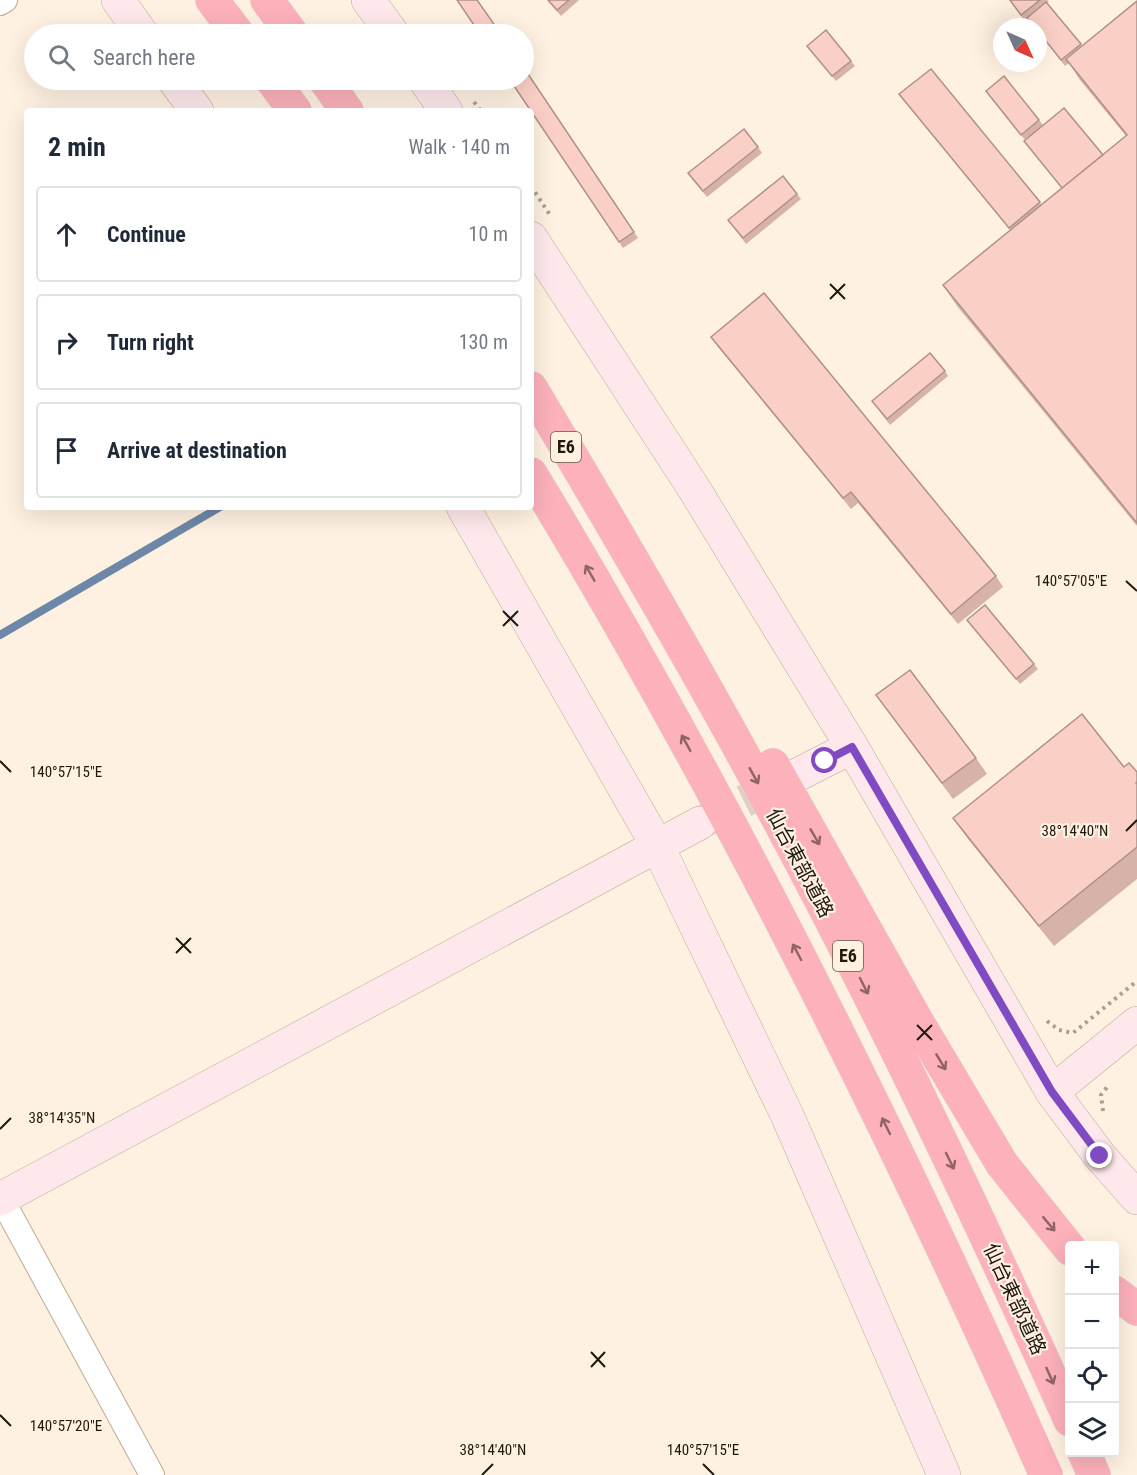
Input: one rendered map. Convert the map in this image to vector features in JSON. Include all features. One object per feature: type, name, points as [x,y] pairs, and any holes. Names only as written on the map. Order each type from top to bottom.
[{"type":"highway","points":[[212,0],[230,24]]},
{"type":"highway","points":[[267,0],[285,24]]},
{"type":"highway","points":[[279,90],[293,108]]},
{"type":"highway","points":[[331,90],[345,108]]},
{"type":"highway","name":"仙台東部道路","points":[[534,393],[737,744],[818,895],[965,1193],[1065,1409]]},
{"type":"highway","name":"E6","points":[[534,479],[649,675],[715,795],[849,1052],[930,1216],[1046,1475]]},
{"type":"highway","points":[[601,506],[698,644],[773,765],[917,1022],[1002,1164],[1065,1243]]},
{"type":"highway","points":[[930,1216],[995,1404],[1025,1475]]},
{"type":"highway","points":[[1118,1295],[1137,1309]]},
{"type":"highway","points":[[1086,1457],[1094,1475]]},
{"type":"street","points":[[0,3],[5,0]]},
{"type":"street","points":[[118,0],[135,24]]},
{"type":"street","points":[[368,0],[386,24]]},
{"type":"street","points":[[181,90],[195,108]]},
{"type":"street","points":[[432,90],[444,108]]},
{"type":"street","points":[[534,243],[693,487],[852,747],[1052,1092],[1100,1156],[1137,1198]]},
{"type":"street","points":[[464,510],[657,845],[787,1115],[944,1475]]},
{"type":"street","points":[[796,775],[852,747]]},
{"type":"street","points":[[152,1475],[1,1199],[700,823]]},
{"type":"street","points":[[1052,1092],[1137,1023]]},
{"type":"path","points":[[1100,1156],[1106,1134],[1101,1095],[1112,1082]]},
{"type":"building","points":[[457,0],[477,0],[494,24],[473,24]]},
{"type":"building","points":[[548,0],[569,0],[557,10]]},
{"type":"building","points":[[1010,0],[1040,0],[1021,15]]},
{"type":"building","points":[[1137,1],[1137,523],[943,285],[1127,135],[1066,59]]},
{"type":"building","points":[[1046,2],[1081,44],[1061,60],[1047,42],[1047,18],[1027,18]]},
{"type":"building","points":[[826,30],[851,61],[832,76],[807,46]]},
{"type":"building","points":[[931,69],[1040,202],[1009,228],[899,94]]},
{"type":"building","points":[[1004,76],[1039,120],[1021,135],[986,91]]},
{"type":"building","points":[[534,83],[634,232],[619,242],[534,116],[534,108],[529,108],[517,90],[534,90]]},
{"type":"building","points":[[1064,108],[1103,155],[1062,188],[1024,141]]},
{"type":"building","points":[[744,129],[758,147],[703,191],[688,173]]},
{"type":"building","points":[[783,176],[797,194],[743,238],[728,220]]},
{"type":"building","points":[[764,293],[996,576],[951,614],[851,492],[843,498],[711,337]]},
{"type":"building","points":[[930,353],[945,371],[887,419],[872,401]]},
{"type":"building","points":[[985,605],[1034,664],[1016,679],[967,620]]},
{"type":"building","points":[[910,670],[976,758],[942,783],[876,695]]},
{"type":"building","points":[[1082,714],[1124,767],[1129,763],[1137,772],[1137,847],[1039,926],[953,818]]},
{"type":"waterway","points":[[0,635],[215,510]]},
{"type":"tunnel","points":[[700,823],[787,780]]},
{"type":"route","points":[[825,761],[852,747],[1052,1092],[1100,1156]]}]
